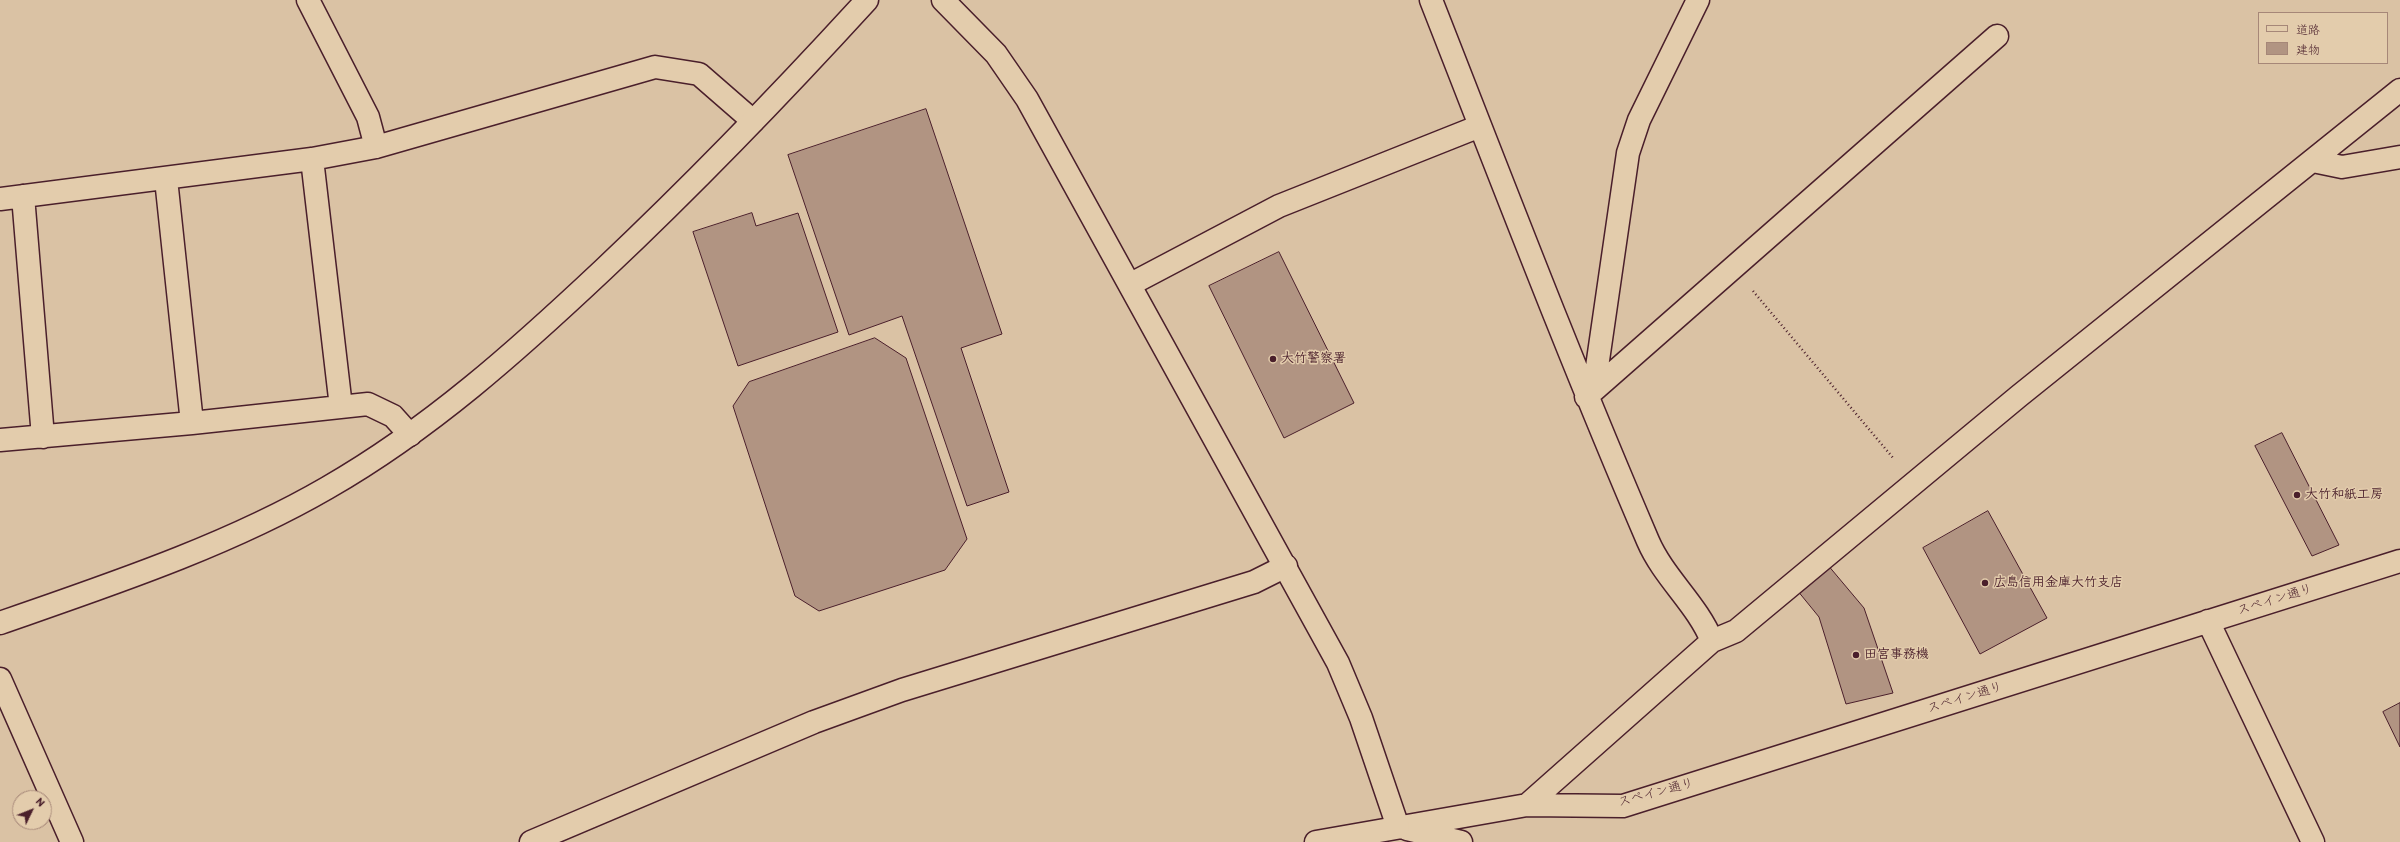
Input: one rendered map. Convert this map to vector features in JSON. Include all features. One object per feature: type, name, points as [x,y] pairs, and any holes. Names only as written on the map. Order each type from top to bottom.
[{"type":"street","points":[[308,0],[368,117],[376,147]]},
{"type":"street","points":[[0,623],[192,552],[253,527],[327,488],[410,435],[480,382],[549,321],[690,188],[867,0]]},
{"type":"street","points":[[943,0],[996,54],[1027,99],[1131,284],[1286,566],[1338,663],[1361,718],[1394,834],[1461,842]]},
{"type":"street","points":[[1431,0],[1586,397],[1657,561],[1706,625],[1712,641]]},
{"type":"street","points":[[1586,397],[1596,374],[1628,153],[1639,120],[1698,0]]},
{"type":"street","points":[[1586,397],[1997,36]]},
{"type":"street","points":[[0,199],[166,179],[312,159],[376,147],[655,67],[699,74],[753,121]]},
{"type":"street","points":[[1526,805],[1712,641],[1736,631],[2019,396],[2400,90]]},
{"type":"street","points":[[1131,284],[1279,206],[1480,126]]},
{"type":"street","points":[[2313,161],[2342,167],[2400,157]]},
{"type":"street","points":[[312,159],[341,407]]},
{"type":"street","points":[[166,179],[192,424]]},
{"type":"street","points":[[23,196],[43,436]]},
{"type":"street","points":[[0,440],[192,424],[368,404],[393,416],[410,435]]},
{"type":"street","name":"スペイン通り","points":[[1316,842],[1394,834],[1526,805],[1623,806],[2400,561]]},
{"type":"street","points":[[531,842],[814,722],[902,690],[1254,582],[1286,566]]},
{"type":"street","points":[[2208,621],[2313,842]]},
{"type":"street","points":[[0,679],[72,842]]},
{"type":"path","points":[[1733,268],[1914,483]]},
{"type":"building","points":[[926,109],[1002,334],[961,348],[1009,492],[967,506],[902,316],[849,335],[788,155]]},
{"type":"building","points":[[752,213],[756,226],[798,213],[838,332],[738,366],[693,232]]},
{"type":"building","points":[[1279,252],[1354,403],[1284,438],[1209,286]]},
{"type":"building","points":[[875,338],[906,358],[967,539],[945,570],[819,611],[795,596],[733,406],[749,382]]},
{"type":"building","name":"大竹和紙工房","points":[[2282,433],[2339,545],[2312,556],[2255,446]]},
{"type":"building","name":"広島信用金庫大竹支店","points":[[1988,511],[2047,618],[1980,654],[1923,548]]},
{"type":"building","name":"田宮事務機","points":[[1827,564],[1864,608],[1893,693],[1846,704],[1819,617],[1797,590]]},
{"type":"building","points":[[2400,703],[2400,747],[2383,712]]},
{"type":"place","name":"大竹警察署","points":[[1273,359]]},
{"type":"place","name":"大竹和紙工房","points":[[2297,495]]},
{"type":"place","name":"広島信用金庫大竹支店","points":[[1985,583]]},
{"type":"place","name":"田宮事務機","points":[[1856,655]]}]
